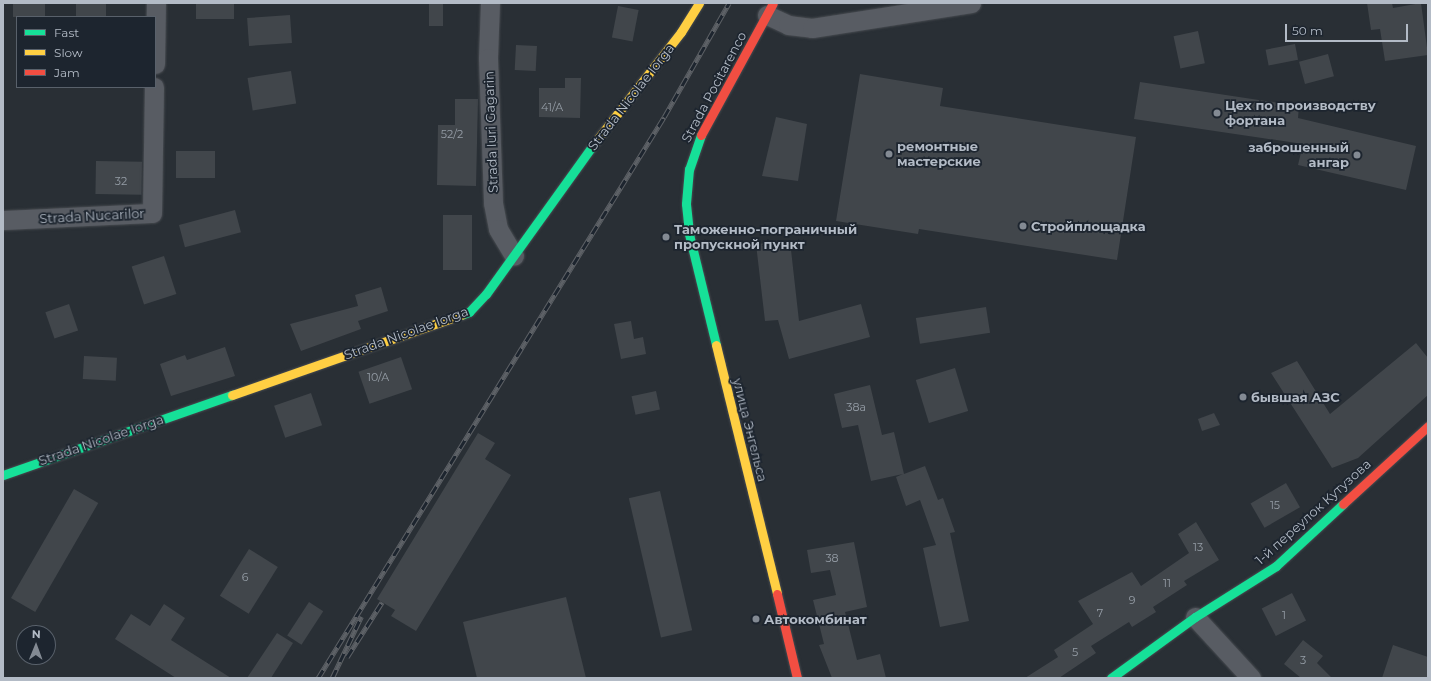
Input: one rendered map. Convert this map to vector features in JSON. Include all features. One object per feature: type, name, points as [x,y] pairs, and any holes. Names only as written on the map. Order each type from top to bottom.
[{"type":"street","points":[[156,3],[156,16]]},
{"type":"street","name":"Strada Iuri Gagarin","points":[[490,3],[488,58],[493,203],[498,229],[514,256]]},
{"type":"street","name":"Strada Nicolae Iorga","points":[[3,475],[469,312],[514,256],[699,3]]},
{"type":"street","points":[[770,9],[788,25],[812,28],[972,3]]},
{"type":"street","name":"Strada Pocitarenco","points":[[687,186],[701,134],[770,9]]},
{"type":"street","name":"Strada Nucarilor","points":[[3,220],[152,213],[154,88]]},
{"type":"street","name":"улица Энгельса","points":[[687,186],[689,234],[797,678]]},
{"type":"street","name":"1-й переулок Кутузова","points":[[1111,678],[1195,617],[1276,566],[1428,426]]},
{"type":"street","points":[[1195,617],[1250,678]]},
{"type":"building","points":[[13,3],[45,3],[45,16],[13,17]]},
{"type":"building","points":[[76,3],[106,3],[106,16],[76,16]]},
{"type":"building","points":[[196,3],[234,3],[234,19],[196,19]]},
{"type":"building","points":[[429,3],[443,3],[443,26],[429,26]]},
{"type":"building","points":[[1367,3],[1392,3],[1393,8],[1421,3],[1428,55],[1385,61],[1380,29],[1371,30]]},
{"type":"building","points":[[618,6],[639,10],[633,41],[612,37]]},
{"type":"building","points":[[290,15],[292,43],[249,46],[247,18]]},
{"type":"building","points":[[1198,31],[1205,63],[1180,68],[1174,36]]},
{"type":"building","points":[[1295,44],[1298,60],[1269,65],[1266,50]]},
{"type":"building","points":[[516,45],[537,46],[536,71],[515,70]]},
{"type":"building","points":[[1328,54],[1334,76],[1305,84],[1299,62]]},
{"type":"building","points":[[291,71],[296,104],[253,110],[248,78]]},
{"type":"building","points":[[860,74],[943,88],[940,106],[1136,137],[1117,260],[919,229],[918,234],[836,221]]},
{"type":"building","points":[[565,78],[581,78],[580,118],[539,117],[539,88],[565,88]]},
{"type":"building","points":[[1140,82],[1299,106],[1298,118],[1416,146],[1406,190],[1298,165],[1303,144],[1134,119]]},
{"type":"building","points":[[455,99],[478,99],[476,186],[437,185],[438,125],[455,125]]},
{"type":"building","points":[[776,117],[807,124],[798,181],[762,176]]},
{"type":"building","points":[[176,151],[215,151],[215,178],[176,178]]},
{"type":"building","points":[[96,161],[142,162],[141,195],[95,194]]},
{"type":"building","points":[[235,210],[241,232],[185,247],[179,225]]},
{"type":"building","points":[[443,215],[472,215],[472,270],[443,270]]},
{"type":"building","points":[[790,241],[799,321],[861,304],[870,337],[789,359],[778,320],[765,321],[756,244]]},
{"type":"building","points":[[164,256],[176,294],[144,305],[132,267]]},
{"type":"building","points":[[381,287],[388,311],[358,321],[361,329],[301,351],[290,324],[358,306],[355,295]]},
{"type":"building","points":[[69,304],[78,330],[54,339],[45,312]]},
{"type":"building","points":[[986,307],[990,333],[920,344],[916,318]]},
{"type":"building","points":[[631,321],[634,339],[643,337],[646,354],[621,359],[614,324]]},
{"type":"building","points":[[1416,343],[1428,358],[1428,395],[1358,458],[1332,468],[1271,373],[1297,361],[1330,414]]},
{"type":"building","points":[[225,347],[235,376],[171,396],[160,364],[185,355],[187,360]]},
{"type":"building","points":[[84,356],[117,358],[116,381],[83,379]]},
{"type":"building","points":[[401,357],[412,389],[370,404],[358,372]]},
{"type":"building","points":[[955,368],[968,411],[929,423],[916,380]]},
{"type":"building","points":[[870,385],[882,435],[894,432],[904,474],[925,466],[938,500],[943,498],[955,532],[950,533],[969,621],[940,627],[923,548],[936,545],[920,500],[906,506],[896,477],[903,474],[871,481],[858,425],[842,428],[834,394]]},
{"type":"building","points":[[656,391],[660,410],[635,415],[632,396]]},
{"type":"building","points":[[311,393],[322,425],[285,438],[274,406]]},
{"type":"building","points":[[1214,413],[1220,425],[1202,431],[1198,419]]},
{"type":"building","points":[[478,433],[495,443],[485,459],[511,475],[416,631],[391,616],[395,610],[377,599]]},
{"type":"building","points":[[1286,483],[1300,507],[1264,528],[1250,504]]},
{"type":"building","points":[[74,489],[98,503],[35,612],[11,598]]},
{"type":"building","points":[[660,491],[692,630],[661,638],[629,498]]},
{"type":"building","points":[[1196,522],[1219,560],[1184,581],[1187,585],[1153,607],[1156,612],[1132,627],[1129,622],[1091,646],[1096,653],[1059,678],[1025,678],[1058,657],[1054,650],[1093,624],[1078,601],[1132,572],[1141,586],[1189,553],[1178,534]]},
{"type":"building","points":[[854,542],[867,607],[845,612],[857,660],[880,654],[886,678],[832,678],[819,645],[824,644],[813,600],[836,595],[830,570],[811,573],[807,550]]},
{"type":"building","points":[[249,549],[278,567],[249,614],[220,596]]},
{"type":"building","points":[[1292,593],[1306,621],[1276,636],[1262,608]]},
{"type":"building","points":[[566,597],[586,678],[477,678],[463,622]]},
{"type":"building","points":[[309,602],[323,611],[301,645],[287,636]]},
{"type":"building","points":[[164,604],[185,618],[171,640],[231,678],[176,678],[115,639],[131,614],[150,626]]},
{"type":"building","points":[[277,633],[293,643],[271,678],[247,678]]},
{"type":"building","points":[[1303,640],[1323,656],[1317,663],[1332,678],[1301,678],[1284,664]]},
{"type":"building","points":[[1393,645],[1428,657],[1428,678],[1382,678]]},
{"type":"railway","points":[[318,678],[664,117],[729,3]]},
{"type":"railway","points":[[347,657],[382,602]]},
{"type":"railway","points":[[332,678],[361,617]]},
{"type":"traffic: fast","points":[[701,135],[689,169],[686,204],[689,234],[716,345]]},
{"type":"traffic: fast","points":[[461,315],[469,312],[486,294],[593,145]]},
{"type":"traffic: fast","points":[[3,475],[232,395]]},
{"type":"traffic: fast","points":[[1111,678],[1195,617],[1276,566],[1343,504]]},
{"type":"traffic: slow","points":[[593,145],[681,32],[699,3]]},
{"type":"traffic: slow","points":[[232,395],[461,315]]},
{"type":"traffic: slow","points":[[716,345],[777,594]]},
{"type":"traffic: jam","points":[[701,135],[773,3]]},
{"type":"traffic: jam","points":[[1343,504],[1428,426]]},
{"type":"traffic: jam","points":[[777,594],[797,678]]},
{"type":"place","name":"Цех по производству фортана","points":[[1217,113]]},
{"type":"place","name":"ремонтные мастерские","points":[[889,154]]},
{"type":"place","name":"заброшенный ангар","points":[[1357,155]]},
{"type":"place","name":"Стройплощадка","points":[[1023,226]]},
{"type":"place","name":"Таможенно-пограничный пропускной пункт","points":[[666,237]]},
{"type":"place","name":"бывшая АЗС","points":[[1243,397]]},
{"type":"place","name":"Автокомбинат","points":[[756,619]]}]
